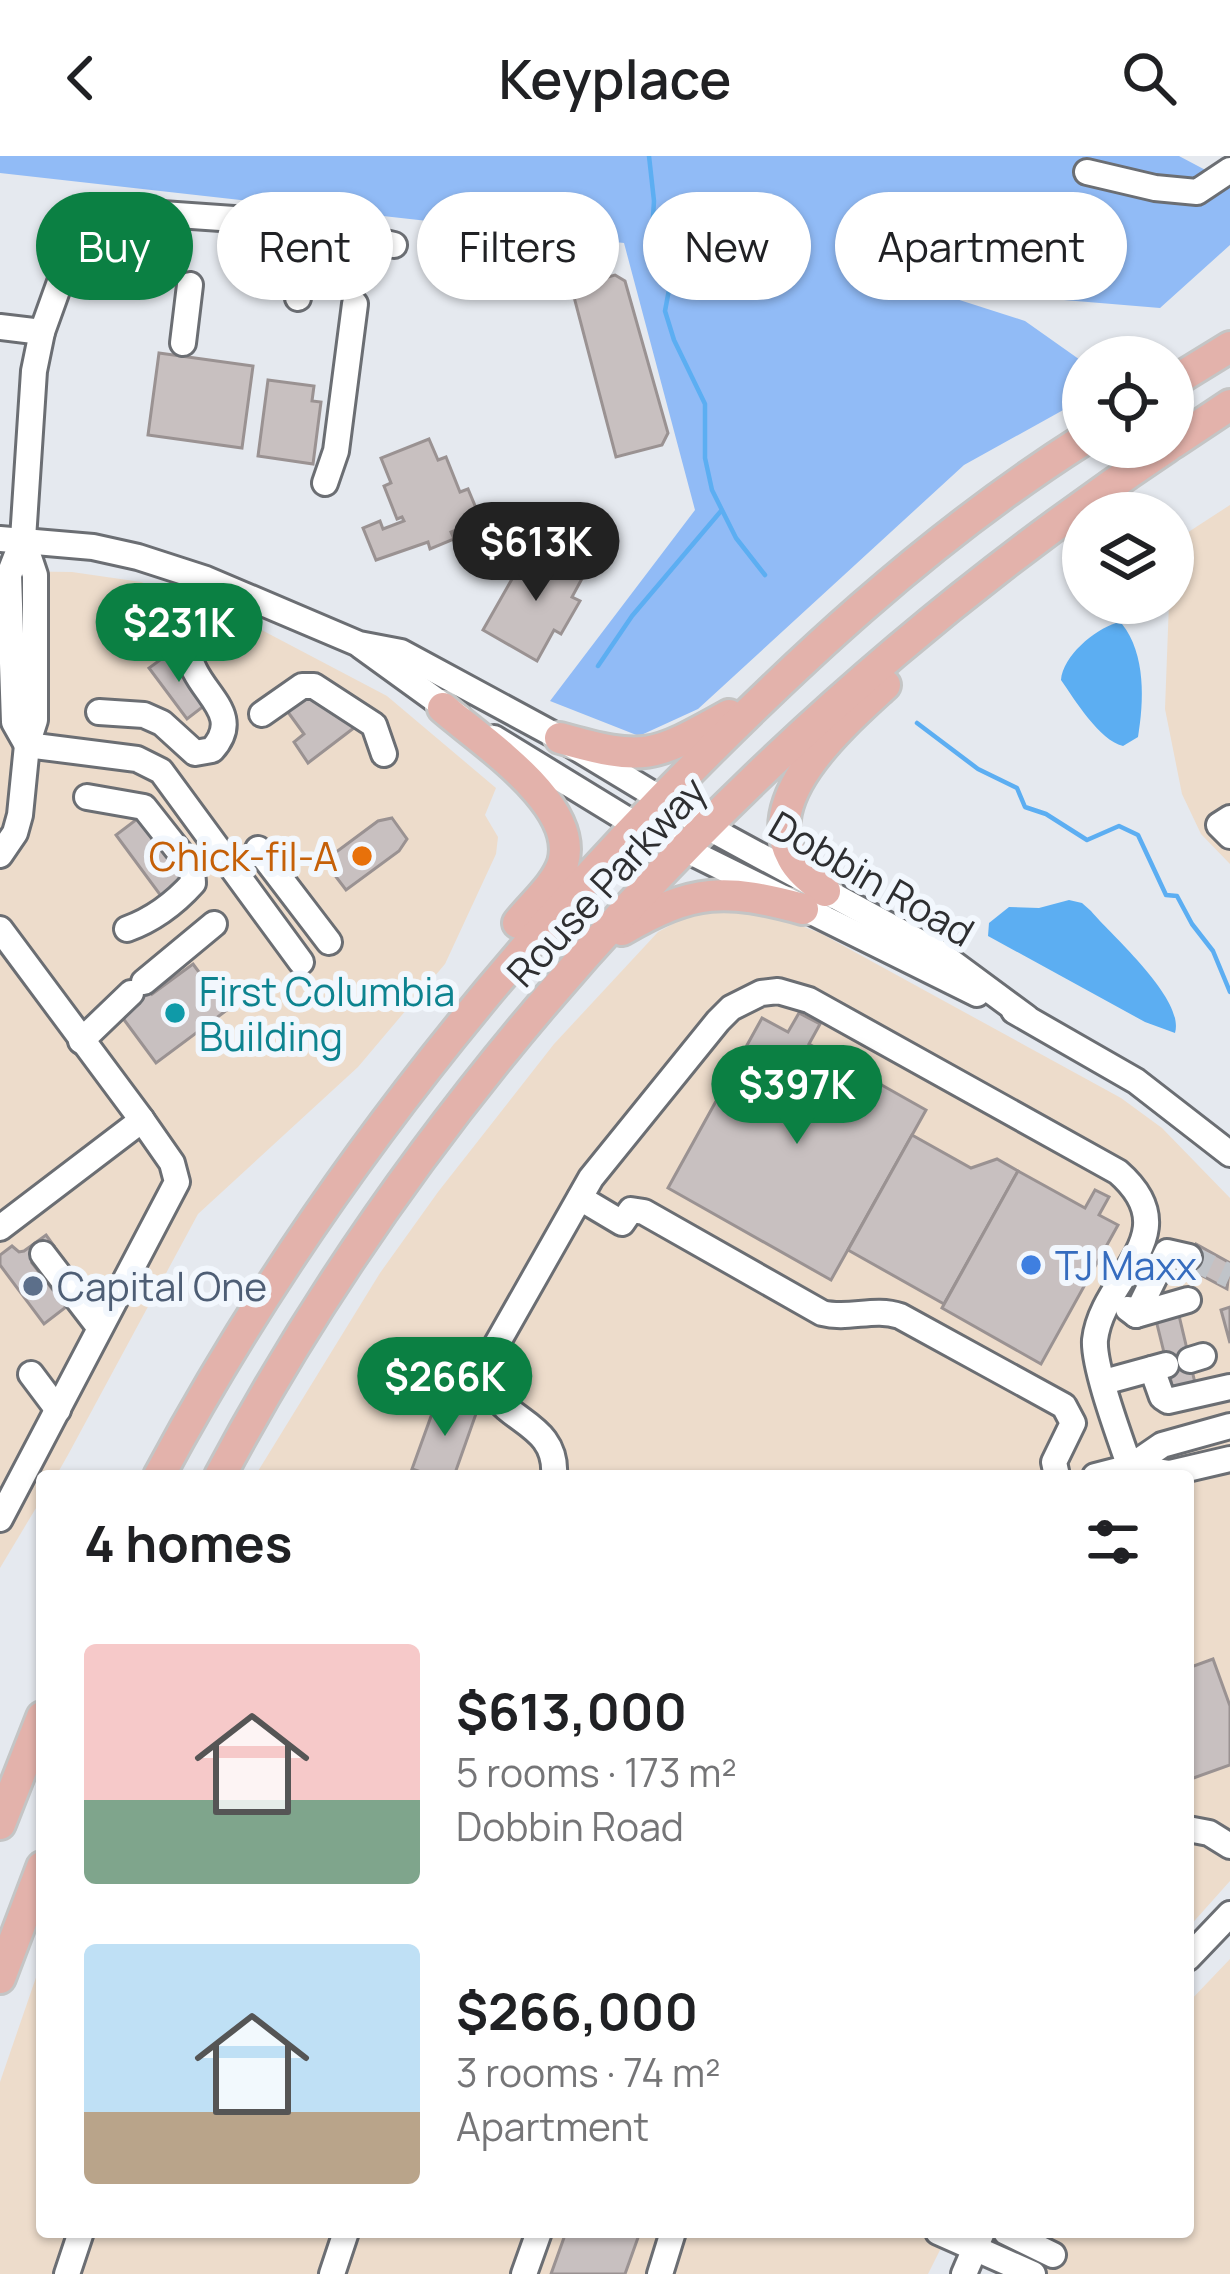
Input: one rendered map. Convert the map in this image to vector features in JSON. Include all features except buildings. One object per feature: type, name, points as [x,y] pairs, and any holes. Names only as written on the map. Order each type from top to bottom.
[{"type":"main road","points":[[1194,369],[1230,346]]},
{"type":"main road","name":"Rouse Parkway","points":[[1194,429],[1230,405]]},
{"type":"main road","name":"Rouse Parkway","points":[[162,1470],[243,1330],[375,1134],[429,1061],[551,915],[760,697],[970,519],[1062,455]]},
{"type":"main road","name":"Rouse Parkway","points":[[224,1470],[290,1356],[418,1165],[514,1038],[591,948],[797,737],[885,657],[1004,560],[1136,468]]},
{"type":"main road","points":[[814,900],[791,856],[784,826],[793,790],[807,768],[899,672],[1012,571],[1140,468]]},
{"type":"main road","points":[[560,738],[615,753],[650,753],[760,697]]},
{"type":"main road","points":[[243,1330],[304,1225],[417,1053],[562,864],[565,834],[554,809],[443,708]]},
{"type":"main road","points":[[591,948],[662,909],[708,894],[814,900]]},
{"type":"main road","points":[[0,1824],[36,1732]]},
{"type":"main road","points":[[0,1978],[36,1883]]},
{"type":"street","points":[[1087,172],[1197,192],[1230,169],[1207,156]]},
{"type":"street","points":[[27,745],[14,722],[6,658],[11,539],[42,332],[75,233],[91,208],[217,217]]},
{"type":"street","points":[[183,343],[188,300]]},
{"type":"street","points":[[325,483],[336,451],[355,304]]},
{"type":"street","points":[[0,327],[42,332]]},
{"type":"street","points":[[5,838],[24,799],[27,745],[35,720],[38,648],[35,575],[11,539]]},
{"type":"street","name":"Dobbin Road","points":[[11,539],[93,547],[171,567],[359,644],[401,652],[663,799],[814,900],[1136,1081],[1230,1154]]},
{"type":"street","points":[[99,712],[144,715],[162,723],[195,753],[212,750],[223,736],[225,716],[195,671],[184,642]]},
{"type":"street","name":"Dobbin Road","points":[[359,644],[443,708],[636,825],[814,900]]},
{"type":"street","points":[[262,714],[302,686],[314,686],[374,725],[384,754]]},
{"type":"street","points":[[27,745],[137,759],[161,771],[302,962]]},
{"type":"street","points":[[87,797],[144,807],[192,868],[193,884],[187,890],[146,922],[127,929]]},
{"type":"street","points":[[1230,818],[1219,825],[1230,836]]},
{"type":"street","points":[[258,849],[292,876],[329,942]]},
{"type":"street","points":[[81,1040],[214,923]]},
{"type":"street","points":[[0,929],[142,1120],[172,1163],[177,1182],[0,1520]]},
{"type":"street","points":[[553,1470],[548,1443],[534,1426],[497,1402],[488,1380],[490,1356],[591,1178],[731,1008],[761,993],[794,994],[1097,1160],[1130,1183],[1143,1205],[1147,1232],[1095,1342],[1131,1470]]},
{"type":"street","points":[[99,1327],[39,1249],[8,1223],[142,1120]]},
{"type":"street","points":[[580,1198],[622,1223],[631,1210],[644,1212],[822,1312],[842,1317],[883,1310],[900,1316],[1064,1406],[1073,1424],[1054,1462],[1056,1470]]},
{"type":"street","points":[[1136,1315],[1167,1252],[1189,1257]]},
{"type":"street","points":[[1112,1300],[1136,1315],[1188,1300]]},
{"type":"street","points":[[1104,1382],[1178,1362],[1162,1397],[1168,1401],[1230,1387]]},
{"type":"street","points":[[31,1374],[58,1410]]},
{"type":"street","points":[[1134,1470],[1162,1445],[1230,1426]]},
{"type":"street","points":[[1183,1470],[1230,1459]]},
{"type":"street","points":[[1194,1830],[1230,1846]]},
{"type":"street","points":[[1194,1952],[1230,1914]]},
{"type":"street","points":[[67,2274],[79,2238]]},
{"type":"street","points":[[332,2274],[344,2238]]},
{"type":"street","points":[[524,2274],[536,2238]]},
{"type":"street","points":[[660,2274],[671,2238]]},
{"type":"street","points":[[1018,2238],[1053,2255]]},
{"type":"street","points":[[964,2274],[978,2240],[1034,2274]]},
{"type":"shaded area","points":[[0,156],[1179,156],[1230,183],[1230,245],[1160,308],[1065,300],[1127,300],[1127,192],[835,192],[835,300],[959,300],[1025,321],[1062,347],[1062,411],[964,465],[698,709],[639,736],[550,701],[695,510],[624,243],[619,242],[619,192],[417,192],[417,220],[393,217],[393,192],[217,192],[217,197],[0,173]]},
{"type":"shaded area","points":[[1230,505],[1230,864],[1201,834],[1182,794],[1165,709],[1168,624],[1194,624],[1194,528]]},
{"type":"shaded area","points":[[0,571],[72,572],[141,582],[237,617],[387,696],[496,788],[485,815],[498,837],[496,854],[445,964],[358,1067],[198,1214],[59,1470],[36,1470],[36,1508],[0,1568]]},
{"type":"shaded area","points":[[1122,624],[1135,649],[1141,679],[1138,737],[1123,746],[1097,728],[1061,680],[1067,662],[1098,631]]},
{"type":"shaded area","points":[[1069,900],[1091,911],[1159,986],[1175,1019],[1175,1033],[1145,1022],[988,936],[989,923],[1009,907],[1039,908]]},
{"type":"shaded area","points":[[730,908],[778,917],[820,933],[1121,1098],[1162,1128],[1230,1198],[1230,1881],[1194,1921],[1194,1470],[259,1470],[380,1273],[438,1192],[554,1044],[658,932],[693,913]]},
{"type":"shaded area","points":[[1230,1959],[1230,2274],[999,2274],[1014,2238],[1194,2238],[1194,1997]]},
{"type":"shaded area","points":[[36,1977],[36,2238],[946,2238],[928,2274],[0,2274],[0,2082]]},
{"type":"waterway","points":[[649,156],[652,232],[671,279],[665,311],[705,404],[705,458],[712,490],[736,538],[765,575]]},
{"type":"waterway","points":[[598,666],[632,616],[721,511]]},
{"type":"waterway","points":[[917,723],[978,769],[1017,788],[1025,807],[1046,814],[1087,840],[1119,826],[1138,835],[1166,895],[1177,896],[1213,951],[1230,992]]},
{"type":"tunnel","points":[[1189,1257],[1230,1276]]},
{"type":"place","name":"Chick-fil-A","points":[[362,856]]},
{"type":"place","name":"First Columbia Building","points":[[175,1013]]},
{"type":"place","name":"TJ Maxx","points":[[1031,1265]]},
{"type":"place","name":"Capital One","points":[[33,1286]]}]
